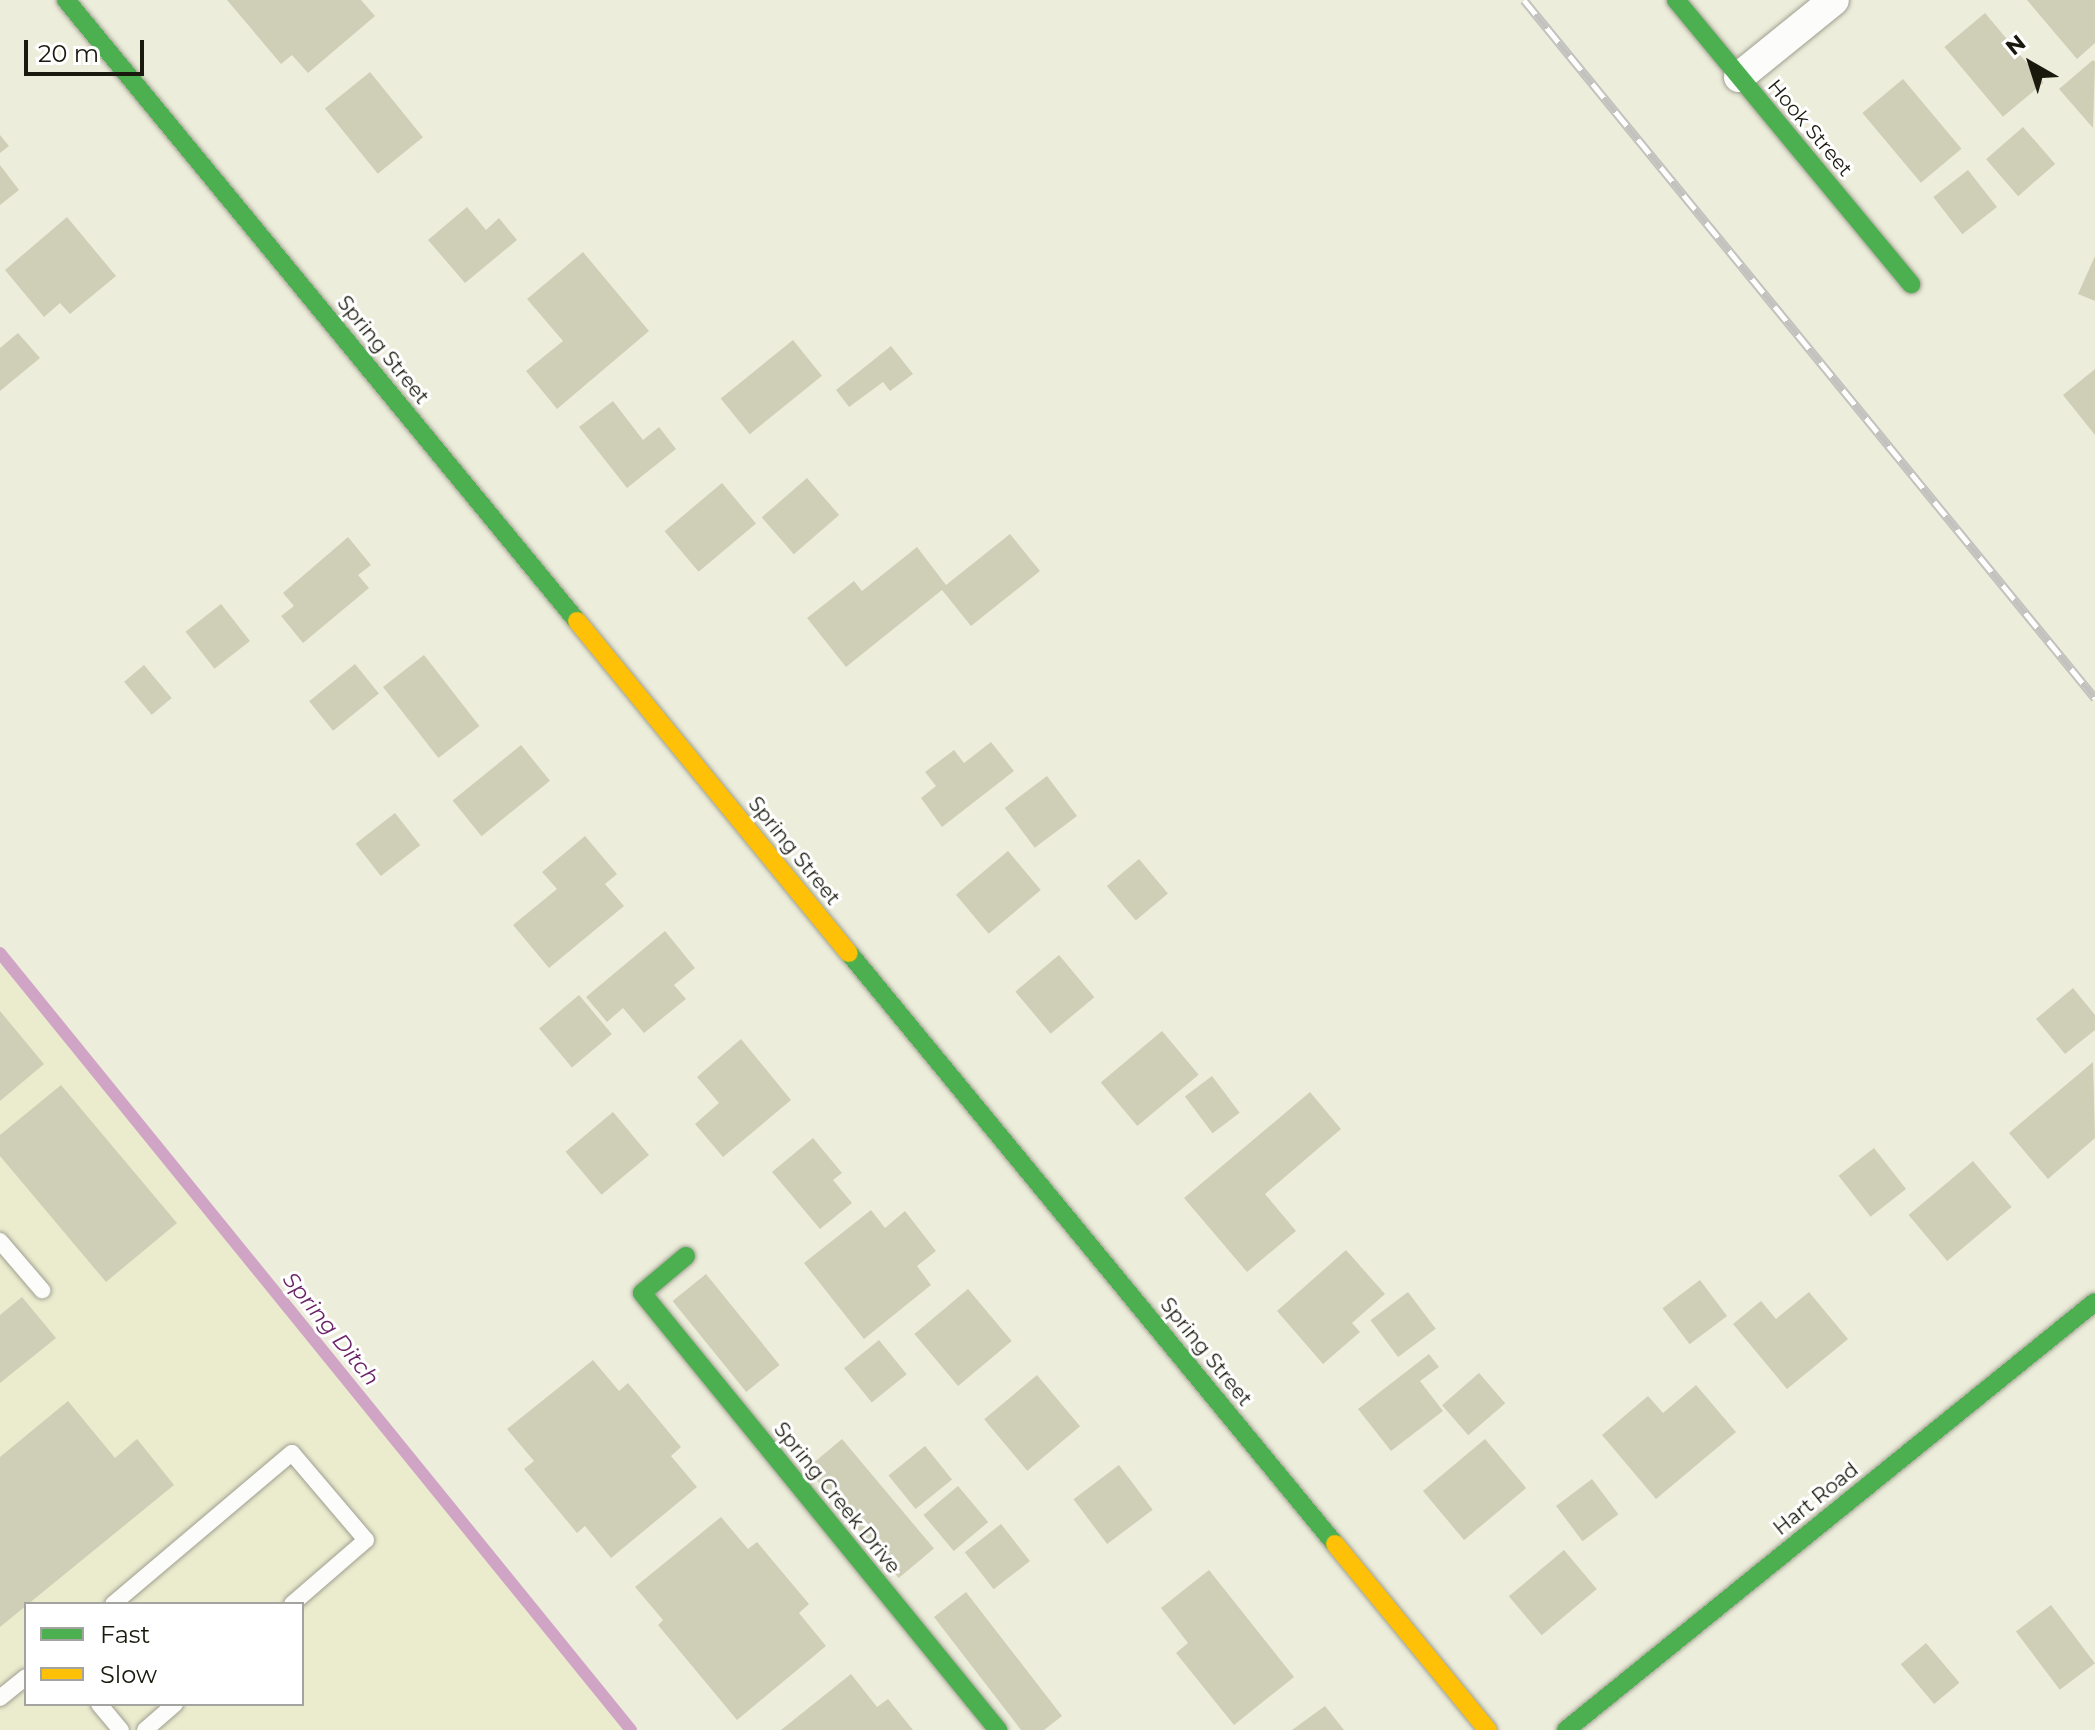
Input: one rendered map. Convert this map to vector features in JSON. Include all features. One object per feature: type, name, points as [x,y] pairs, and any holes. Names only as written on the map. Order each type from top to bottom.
[{"type":"street","name":"Spring Street","points":[[66,0],[1488,1730]]},
{"type":"street","name":"Hook Street","points":[[1676,0],[1911,284]]},
{"type":"street","points":[[1739,77],[1834,0]]},
{"type":"street","name":"Spring Creek Drive","points":[[686,1256],[642,1293],[998,1730]]},
{"type":"street","name":"Hart Road","points":[[1566,1730],[2095,1302]]},
{"type":"lane","points":[[0,1241],[42,1290]]},
{"type":"lane","points":[[115,1602],[292,1453],[366,1540],[294,1602]]},
{"type":"lane","points":[[0,1698],[24,1679]]},
{"type":"lane","points":[[101,1706],[121,1730]]},
{"type":"lane","points":[[145,1730],[173,1706]]},
{"type":"shaded area","points":[[0,955],[458,1525],[627,1730],[0,1730]]},
{"type":"building","points":[[227,0],[361,0],[375,16],[308,73],[292,55],[281,64]]},
{"type":"building","points":[[2027,0],[2095,0],[2095,43],[2077,59]]},
{"type":"building","points":[[1985,13],[2043,83],[2003,117],[1944,47]]},
{"type":"building","points":[[2093,60],[2095,62],[2093,128],[2059,89]]},
{"type":"building","points":[[370,72],[423,137],[378,174],[325,109]]},
{"type":"building","points":[[1903,79],[1961,149],[1921,183],[1862,113]]},
{"type":"building","points":[[2023,127],[2055,164],[2018,196],[1986,159]]},
{"type":"building","points":[[0,135],[9,146],[0,153]]},
{"type":"building","points":[[0,165],[19,190],[0,205]]},
{"type":"building","points":[[1968,170],[1997,207],[1962,234],[1933,197]]},
{"type":"building","points":[[467,207],[486,230],[499,218],[517,240],[465,283],[428,240]]},
{"type":"building","points":[[67,217],[116,276],[70,314],[60,303],[44,317],[5,270]]},
{"type":"building","points":[[583,252],[649,331],[557,409],[526,371],[563,341],[527,299]]},
{"type":"building","points":[[2095,256],[2095,301],[2078,294]]},
{"type":"building","points":[[18,333],[40,358],[0,391],[0,348]]},
{"type":"building","points":[[793,340],[822,376],[750,434],[721,399]]},
{"type":"building","points":[[891,346],[913,374],[890,391],[883,382],[849,407],[836,390]]},
{"type":"building","points":[[2095,369],[2095,435],[2063,395]]},
{"type":"building","points":[[613,401],[643,440],[659,427],[676,449],[627,488],[579,427]]},
{"type":"building","points":[[807,478],[839,515],[794,554],[762,517]]},
{"type":"building","points":[[722,483],[756,524],[699,572],[665,531]]},
{"type":"building","points":[[1010,534],[1040,571],[971,626],[942,590],[846,667],[807,618],[854,581],[862,591],[917,547],[946,585]]},
{"type":"building","points":[[348,537],[371,565],[358,575],[369,588],[303,643],[281,616],[294,606],[283,593]]},
{"type":"building","points":[[221,604],[250,641],[214,669],[186,632]]},
{"type":"building","points":[[424,655],[479,726],[438,758],[383,687]]},
{"type":"building","points":[[355,664],[379,694],[333,731],[309,701]]},
{"type":"building","points":[[144,665],[172,698],[152,715],[124,682]]},
{"type":"building","points":[[991,742],[1014,771],[942,827],[921,798],[936,786],[925,772],[954,750],[964,763]]},
{"type":"building","points":[[521,745],[550,781],[482,836],[453,800]]},
{"type":"building","points":[[1047,776],[1077,816],[1035,848],[1005,808]]},
{"type":"building","points":[[395,813],[420,845],[381,876],[356,844]]},
{"type":"building","points":[[585,836],[617,874],[605,884],[624,906],[549,968],[513,925],[557,889],[542,872]]},
{"type":"building","points":[[1008,851],[1041,890],[989,934],[956,895]]},
{"type":"building","points":[[1139,859],[1168,893],[1136,920],[1107,886]]},
{"type":"building","points":[[665,931],[695,968],[674,985],[686,999],[644,1033],[623,1008],[607,1022],[586,997]]},
{"type":"building","points":[[1059,955],[1094,997],[1051,1034],[1015,992]]},
{"type":"building","points":[[2073,988],[2095,1015],[2095,1030],[2065,1054],[2036,1019]]},
{"type":"building","points":[[579,995],[612,1034],[572,1067],[539,1028]]},
{"type":"building","points":[[0,1011],[44,1064],[0,1101]]},
{"type":"building","points":[[1162,1031],[1199,1075],[1137,1126],[1101,1082]]},
{"type":"building","points":[[741,1039],[791,1100],[723,1157],[695,1124],[719,1103],[697,1077]]},
{"type":"building","points":[[2093,1062],[2095,1138],[2048,1179],[2009,1133]]},
{"type":"building","points":[[1212,1076],[1240,1113],[1213,1133],[1185,1096]]},
{"type":"building","points":[[61,1085],[177,1223],[106,1282],[0,1156],[0,1135]]},
{"type":"building","points":[[1310,1092],[1341,1129],[1265,1194],[1296,1231],[1247,1272],[1184,1198]]},
{"type":"building","points":[[613,1112],[649,1155],[602,1195],[566,1152]]},
{"type":"building","points":[[813,1138],[842,1173],[833,1180],[852,1203],[820,1229],[772,1172]]},
{"type":"building","points":[[1874,1148],[1906,1189],[1871,1217],[1839,1176]]},
{"type":"building","points":[[1973,1161],[2012,1207],[1947,1261],[1909,1215]]},
{"type":"building","points":[[871,1210],[885,1228],[905,1211],[936,1251],[917,1266],[931,1285],[864,1339],[804,1263]]},
{"type":"building","points":[[1346,1250],[1385,1294],[1352,1323],[1360,1332],[1323,1364],[1277,1311]]},
{"type":"building","points":[[706,1274],[780,1365],[746,1392],[673,1301]]},
{"type":"building","points":[[1700,1280],[1727,1316],[1690,1344],[1662,1308]]},
{"type":"building","points":[[968,1289],[1012,1341],[958,1386],[914,1334]]},
{"type":"building","points":[[1408,1292],[1436,1329],[1398,1357],[1370,1320]]},
{"type":"building","points":[[1809,1292],[1848,1339],[1787,1389],[1733,1324],[1761,1301],[1776,1319]]},
{"type":"building","points":[[22,1297],[56,1338],[0,1383],[0,1315]]},
{"type":"building","points":[[879,1340],[907,1374],[872,1403],[844,1368]]},
{"type":"building","points":[[1429,1354],[1439,1367],[1420,1381],[1443,1411],[1391,1451],[1358,1409]]},
{"type":"building","points":[[593,1360],[619,1391],[628,1383],[681,1447],[671,1456],[697,1487],[611,1558],[585,1526],[577,1533],[524,1469],[534,1461],[507,1429]]},
{"type":"building","points":[[1479,1373],[1505,1403],[1468,1435],[1442,1405]]},
{"type":"building","points":[[1037,1375],[1080,1426],[1027,1471],[984,1419]]},
{"type":"building","points":[[1696,1385],[1736,1432],[1656,1499],[1602,1435],[1648,1396],[1663,1413]]},
{"type":"building","points":[[68,1401],[115,1458],[137,1439],[174,1485],[31,1602],[24,1602],[24,1607],[0,1627],[0,1457]]},
{"type":"building","points":[[842,1439],[934,1549],[899,1578],[807,1469]]},
{"type":"building","points":[[1485,1439],[1526,1488],[1464,1540],[1423,1491]]},
{"type":"building","points":[[925,1446],[952,1479],[916,1509],[888,1476]]},
{"type":"building","points":[[1119,1465],[1153,1510],[1107,1544],[1073,1499]]},
{"type":"building","points":[[1592,1479],[1618,1514],[1583,1541],[1556,1506]]},
{"type":"building","points":[[958,1486],[988,1522],[954,1551],[924,1515]]},
{"type":"building","points":[[721,1517],[748,1549],[757,1542],[809,1604],[799,1613],[826,1646],[737,1720],[658,1625],[663,1620],[635,1587]]},
{"type":"building","points":[[1001,1524],[1030,1561],[994,1589],[965,1552]]},
{"type":"building","points":[[1564,1550],[1597,1589],[1542,1635],[1509,1596]]},
{"type":"building","points":[[1209,1570],[1294,1677],[1234,1725],[1176,1653],[1188,1643],[1161,1608]]},
{"type":"building","points":[[966,1592],[1062,1716],[1044,1730],[1021,1730],[934,1617]]},
{"type":"building","points":[[2051,1605],[2095,1663],[2060,1690],[2016,1631]]},
{"type":"building","points":[[1926,1643],[1959,1683],[1934,1704],[1901,1664]]},
{"type":"building","points":[[851,1674],[877,1707],[888,1699],[913,1730],[781,1730]]},
{"type":"building","points":[[1325,1706],[1344,1730],[1292,1730]]},
{"type":"waterway","name":"Spring Ditch","points":[[0,953],[631,1730]]},
{"type":"railway","points":[[1524,0],[2095,698]]},
{"type":"traffic: fast","points":[[66,0],[577,621]]},
{"type":"traffic: fast","points":[[1676,0],[1911,284]]},
{"type":"traffic: fast","points":[[849,953],[1335,1544]]},
{"type":"traffic: fast","points":[[686,1256],[642,1293],[998,1730]]},
{"type":"traffic: fast","points":[[1566,1730],[2095,1302]]},
{"type":"traffic: slow","points":[[577,621],[849,953]]},
{"type":"traffic: slow","points":[[1335,1544],[1488,1730]]}]
